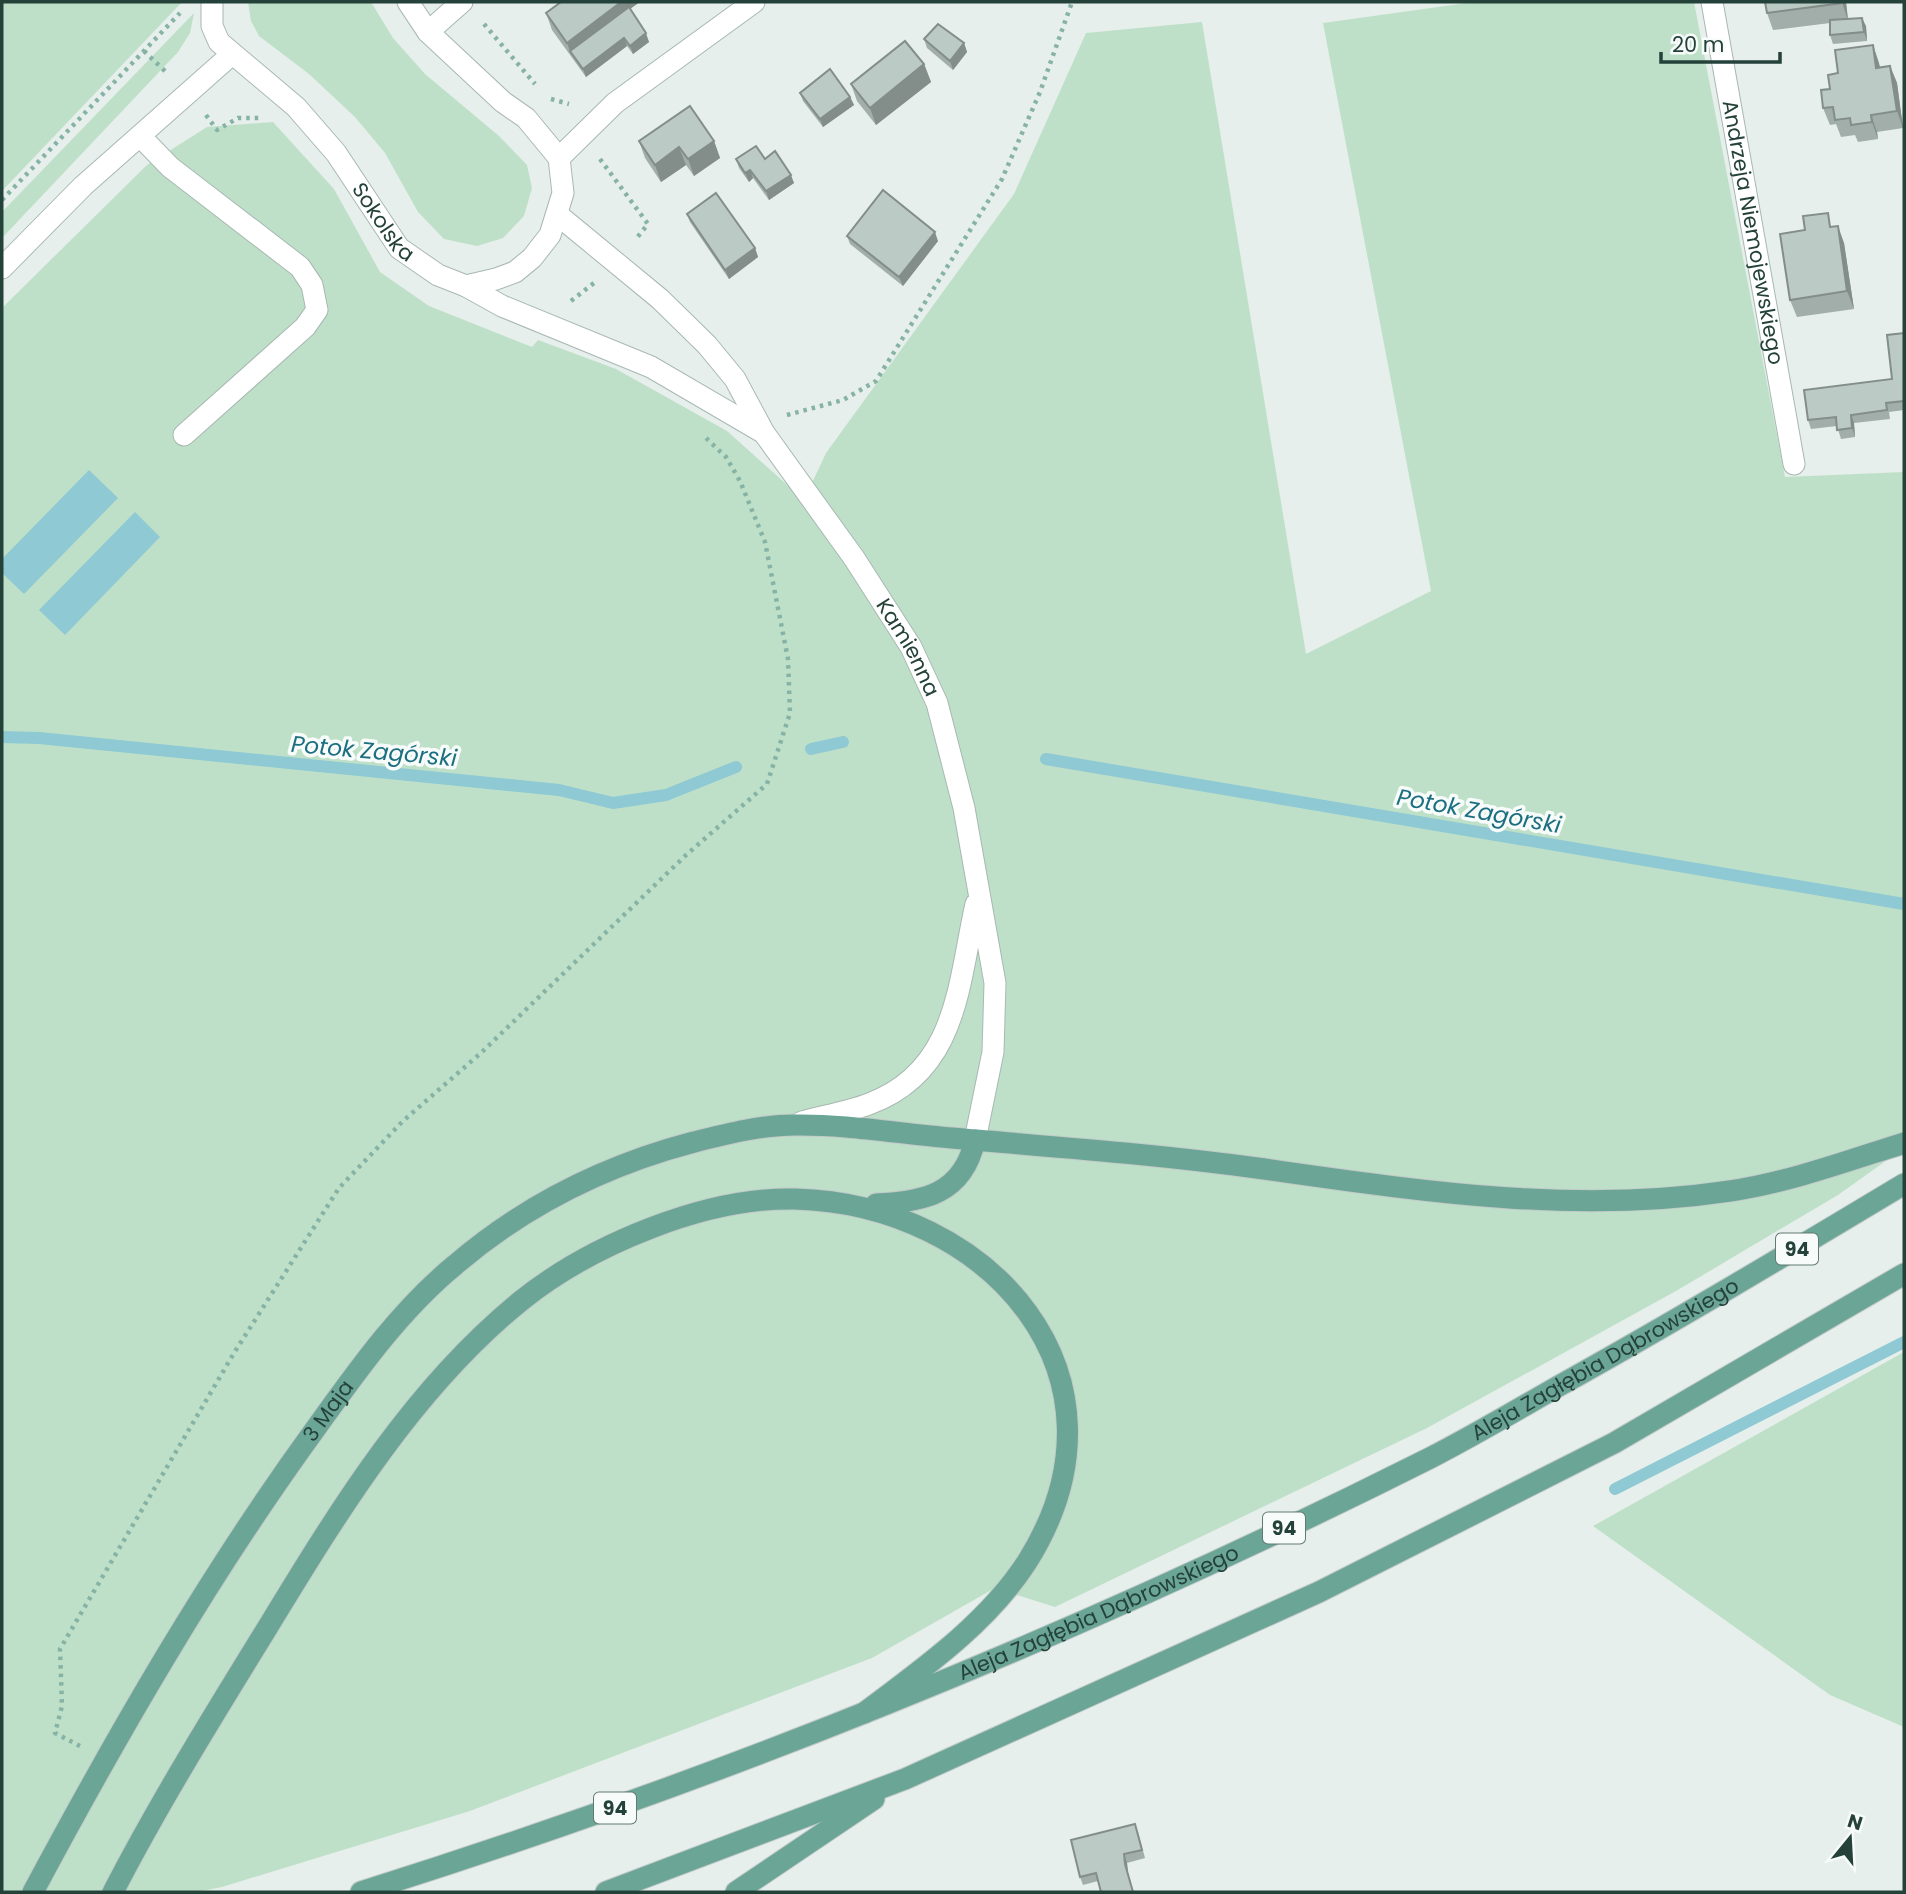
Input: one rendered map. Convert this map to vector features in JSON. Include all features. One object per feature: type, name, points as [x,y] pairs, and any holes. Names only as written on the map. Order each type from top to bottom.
[{"type":"main road","name":"3 Maja","points":[[33,1892],[108,1753],[181,1632],[290,1464],[373,1352],[418,1299],[453,1265],[501,1229],[555,1195],[617,1165],[715,1137],[794,1124],[1154,1154],[1429,1192],[1577,1200],[1728,1192],[1779,1182],[1904,1143]]},
{"type":"main road","points":[[113,1892],[179,1776],[352,1493],[428,1394],[457,1361],[524,1299],[599,1251],[651,1229],[698,1214],[789,1199],[857,1205],[918,1202],[944,1191],[969,1161],[975,1140]]},
{"type":"main road","name":"Aleja Zagłębia Dąbrowskiego","points":[[362,1892],[668,1790],[864,1713],[1173,1581],[1433,1457],[1689,1313],[1904,1184]]},
{"type":"main road","points":[[857,1205],[915,1222],[966,1251],[992,1273],[1036,1325],[1049,1350],[1060,1376],[1069,1425],[1062,1482],[1046,1527],[1024,1567],[986,1613],[916,1674],[864,1713]]},
{"type":"main road","points":[[606,1892],[905,1779],[1319,1592],[1614,1443],[1904,1274]]},
{"type":"main road","points":[[736,1892],[905,1779]]},
{"type":"street","name":"Sokolska","points":[[212,2],[212,26],[219,42],[231,55],[296,107],[336,153],[399,248],[438,275],[466,286]]},
{"type":"street","points":[[408,2],[428,32],[503,102],[526,118],[559,158],[564,180],[558,215],[550,234],[523,265],[496,279],[466,286]]},
{"type":"street","points":[[428,32],[462,2]]},
{"type":"street","points":[[559,158],[615,103],[754,2]]},
{"type":"street","name":"Andrzeja Niemojewskiego","points":[[1712,2],[1794,464]]},
{"type":"street","points":[[2,268],[83,186],[231,55]]},
{"type":"street","points":[[141,137],[170,167],[300,267],[312,285],[317,310],[305,327],[184,435]]},
{"type":"street","name":"Kamienna","points":[[558,215],[660,299],[707,345],[735,379],[764,433],[854,558],[911,647],[932,692],[964,808],[995,983],[993,1052],[975,1140]]},
{"type":"street","name":"Kamienna","points":[[466,286],[502,306],[651,367],[764,433]]},
{"type":"street","name":"Kamienna","points":[[794,1124],[868,1104],[889,1094],[915,1078],[933,1057],[947,1033],[978,895]]},
{"type":"path","points":[[764,433],[788,415],[843,400],[876,381],[1002,179],[1040,92],[1072,2]]},
{"type":"path","points":[[2,200],[187,7]]},
{"type":"path","points":[[80,1746],[55,1732],[62,1706],[60,1650],[234,1353],[339,1188],[403,1121],[482,1052],[685,856],[767,784],[790,713],[786,646],[765,542],[750,505],[726,457],[698,430]]},
{"type":"green space","points":[[2,2],[182,2],[2,191]]},
{"type":"green space","points":[[248,2],[371,2],[393,38],[425,74],[499,136],[527,165],[532,188],[524,216],[503,238],[477,246],[444,239],[418,212],[385,153],[355,117],[309,74],[259,36],[251,21]]},
{"type":"green space","points":[[1474,2],[1694,2],[1785,477],[1904,472],[1904,1148],[1838,1195],[1676,1291],[1427,1428],[1055,1607],[995,1588],[872,1658],[470,1811],[222,1887],[196,1892],[2,1892],[2,308],[147,165],[207,127],[273,122],[334,189],[380,272],[429,306],[532,347],[538,340],[616,369],[727,431],[804,500],[826,453],[1014,194],[1086,33],[1202,22],[1306,654],[1431,591],[1323,23]]},
{"type":"green space","points":[[194,13],[190,33],[178,52],[2,238],[2,212]]},
{"type":"green space","points":[[1904,1352],[1904,1727],[1830,1695],[1593,1526]]},
{"type":"water","points":[[89,470],[118,498],[24,594],[2,573],[2,559]]},
{"type":"water","points":[[135,512],[160,537],[65,635],[39,610]]},
{"type":"building","points":[[561,2],[621,2],[567,43],[546,13]]},
{"type":"building","points":[[1765,2],[1842,2],[1842,3],[1767,13]]},
{"type":"building","points":[[629,7],[646,33],[630,46],[624,38],[583,69],[570,51]]},
{"type":"building","points":[[1862,18],[1864,32],[1830,35],[1830,20]]},
{"type":"building","points":[[938,24],[964,43],[950,61],[924,39]]},
{"type":"building","points":[[905,41],[924,64],[870,108],[851,84]]},
{"type":"building","points":[[1873,45],[1876,68],[1890,66],[1897,111],[1871,115],[1872,122],[1851,125],[1850,118],[1835,120],[1833,107],[1823,108],[1821,90],[1830,89],[1828,75],[1838,73],[1835,50]]},
{"type":"building","points":[[830,69],[850,97],[820,119],[800,93]]},
{"type":"building","points":[[690,106],[714,141],[688,159],[679,147],[655,165],[639,141]]},
{"type":"building","points":[[756,146],[765,159],[775,151],[791,175],[766,191],[750,170],[745,173],[736,159]]},
{"type":"building","points":[[883,190],[935,232],[899,277],[847,236]]},
{"type":"building","points":[[716,193],[755,248],[725,270],[687,214]]},
{"type":"building","points":[[1828,213],[1830,227],[1838,226],[1847,291],[1790,300],[1780,234],[1805,230],[1803,216]]},
{"type":"building","points":[[1904,333],[1904,401],[1886,403],[1887,410],[1851,415],[1852,428],[1837,430],[1836,417],[1808,420],[1804,390],[1892,379],[1887,335]]},
{"type":"building","points":[[1135,1824],[1142,1850],[1124,1854],[1133,1892],[1101,1892],[1096,1873],[1080,1877],[1071,1840]]},
{"type":"waterway","name":"Potok Zagórski","points":[[2,737],[39,738],[559,790],[613,803],[666,795],[736,767]]},
{"type":"waterway","name":"Potok Zagórski","points":[[811,749],[843,742]]},
{"type":"waterway","name":"Potok Zagórski","points":[[1046,759],[1904,904]]},
{"type":"waterway","points":[[1615,1489],[1904,1342]]}]
